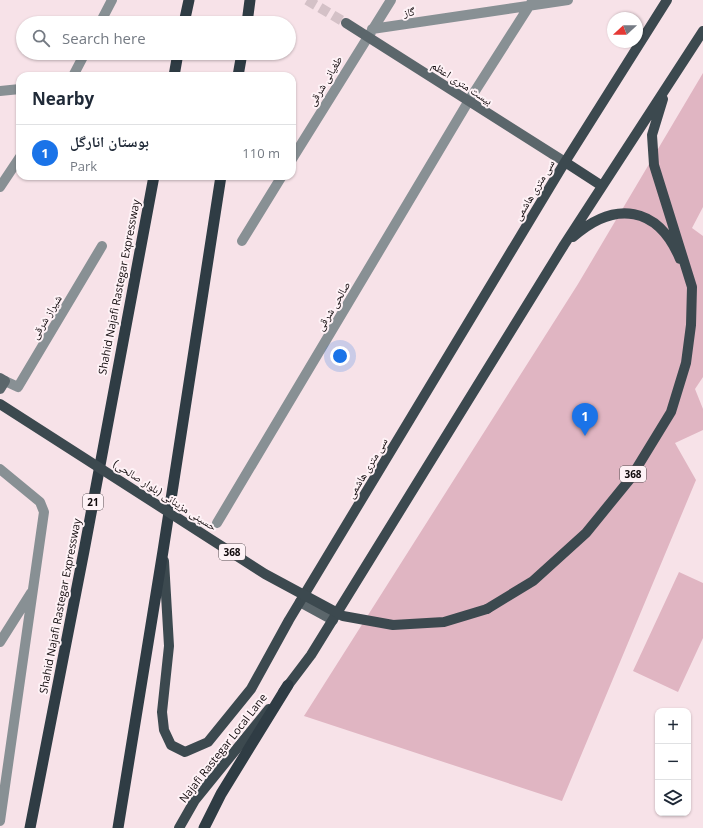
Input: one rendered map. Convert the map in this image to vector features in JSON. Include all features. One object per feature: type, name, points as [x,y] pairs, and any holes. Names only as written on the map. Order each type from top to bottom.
[{"type":"highway","points":[[185,16],[188,0]]},
{"type":"highway","points":[[248,16],[250,0]]},
{"type":"highway","points":[[175,72],[177,60]]},
{"type":"highway","points":[[239,72],[241,60]]},
{"type":"highway","name":"Shahid Najafi Rastegar Expressway","points":[[30,828],[82,564],[153,180]]},
{"type":"highway","points":[[118,828],[220,180]]},
{"type":"highway","points":[[204,828],[221,794],[288,685]]},
{"type":"main road","name":"سی متری هاشمی","points":[[163,550],[169,646],[162,712],[163,724],[164,730],[171,745],[185,752],[208,742],[251,689],[300,602],[565,162],[667,0]]},
{"type":"main road","name":"بیست متری اعظم","points":[[346,23],[370,33],[468,102],[565,162]]},
{"type":"main road","points":[[288,685],[311,656],[564,245],[703,31]]},
{"type":"main road","points":[[673,76],[660,108],[652,135],[654,165],[692,286]]},
{"type":"main road","points":[[565,162],[602,186]]},
{"type":"main road","points":[[564,245],[587,225],[604,217],[626,213],[646,218],[664,230],[679,256],[692,286]]},
{"type":"main road","name":"حسینی مزینانی (بلوار صالحی)","points":[[0,404],[265,574],[343,616],[393,625],[444,622],[487,609],[533,581],[586,533],[630,479],[671,412],[686,363],[691,325],[692,286]]},
{"type":"main road","points":[[300,602],[333,620]]},
{"type":"main road","name":"Najafi Rastegar Local Lane","points":[[179,828],[195,800],[288,685]]},
{"type":"street","points":[[104,16],[112,0]]},
{"type":"street","name":"طغیانی شرقی","points":[[296,153],[391,0]]},
{"type":"street","name":"گاز","points":[[370,33],[532,3],[568,0]]},
{"type":"street","name":"صالحی شرقی","points":[[217,523],[468,102],[532,3]]},
{"type":"street","points":[[75,72],[81,60]]},
{"type":"street","points":[[0,91],[16,89]]},
{"type":"street","points":[[0,187],[16,163]]},
{"type":"street","points":[[242,241],[280,180]]},
{"type":"street","name":"شیراز شرقی","points":[[2,383],[18,387],[102,246]]},
{"type":"street","points":[[0,469],[40,502],[44,512],[0,821]]},
{"type":"street","points":[[0,642],[33,591]]},
{"type":"shaded area","points":[[703,73],[703,207],[692,228],[703,236],[703,377],[695,389],[703,409],[703,430],[675,443],[696,480],[562,801],[304,716],[578,284]]},
{"type":"shaded area","points":[[679,572],[703,583],[703,638],[678,692],[633,671]]},
{"type":"tunnel","points":[[307,0],[346,23]]},
{"type":"place","name":"بوستان انارگل","points":[[585,436]]}]
